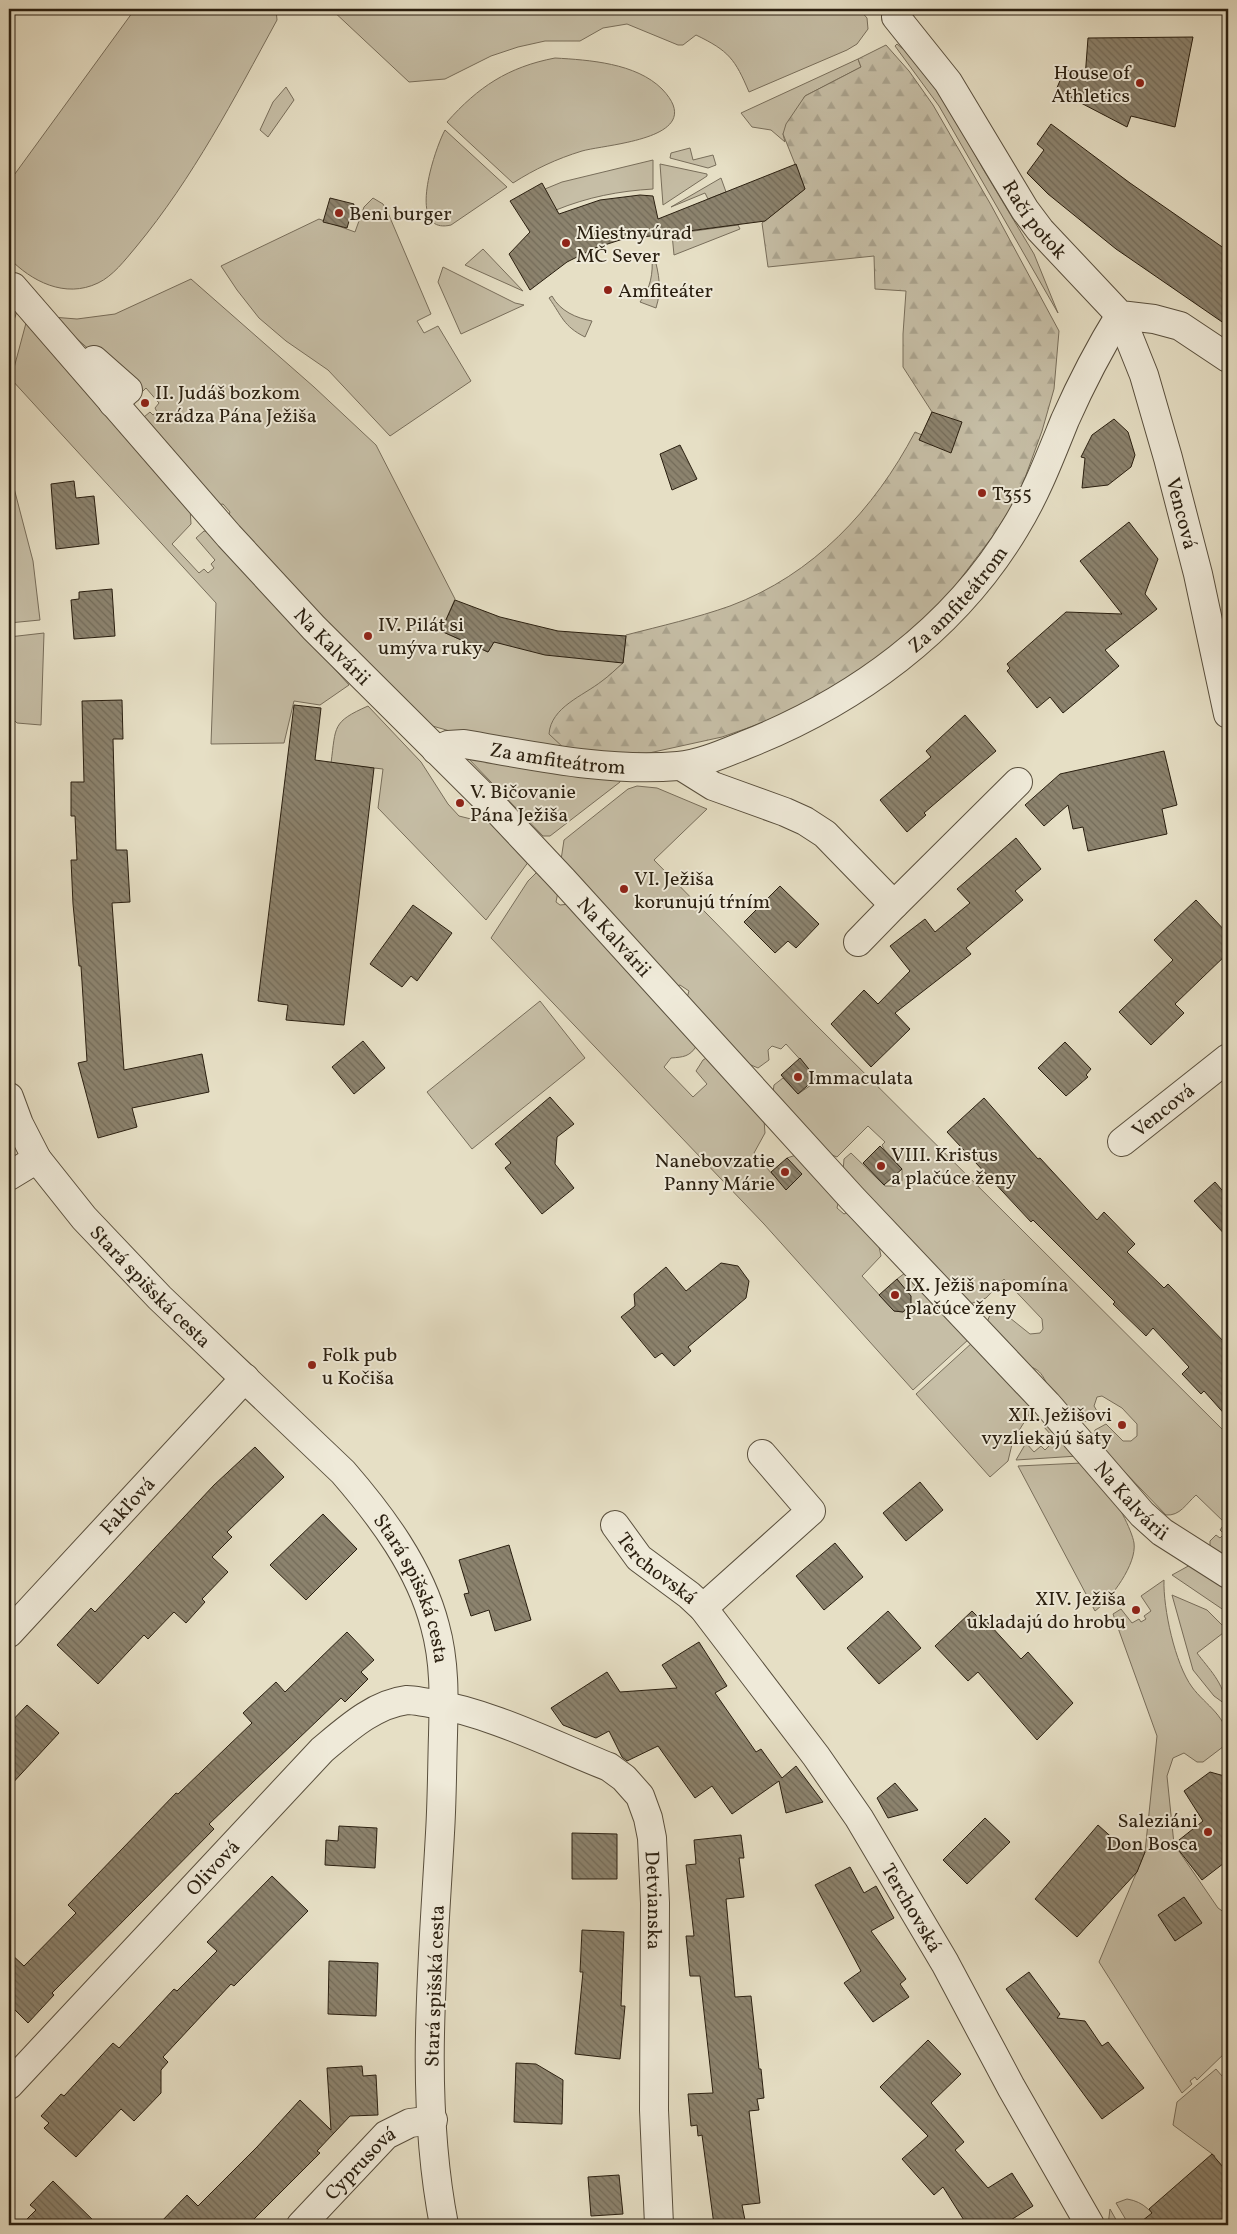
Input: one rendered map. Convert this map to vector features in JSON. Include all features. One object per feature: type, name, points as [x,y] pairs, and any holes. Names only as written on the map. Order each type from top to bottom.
[{"type":"street","name":"Račí potok","points":[[892,11],[948,82],[1024,210],[1040,230],[1120,315]]},
{"type":"street","name":"Na Kalvárii","points":[[21,295],[229,536],[314,628],[563,880],[852,1198],[1046,1404],[1142,1514],[1162,1532],[1228,1574]]},
{"type":"street","points":[[1120,315],[1154,319],[1180,326],[1228,358]]},
{"type":"street","name":"Vencová","points":[[1120,315],[1144,375],[1168,458],[1198,574],[1228,714]]},
{"type":"street","name":"Za amfiteátrom","points":[[436,750],[448,745],[464,744],[587,764],[637,768],[681,766],[722,754],[766,737],[848,695],[903,656],[934,629],[966,594],[1015,528],[1051,456],[1098,350],[1120,315]]},
{"type":"street","points":[[681,766],[713,786],[785,812],[812,825],[825,834],[894,905]]},
{"type":"street","points":[[858,942],[1018,782]]},
{"type":"street","name":"Vencová","points":[[1122,1142],[1228,1058]]},
{"type":"street","name":"Stará spišská cesta","points":[[9,1097],[18,1124],[37,1159],[123,1262],[343,1472],[368,1501],[414,1573],[436,1626],[443,1666],[444,1706],[442,1804],[431,2038],[432,2120],[435,2164],[444,2225]]},
{"type":"street","points":[[9,1176],[37,1159]]},
{"type":"street","name":"Fakľová","points":[[9,1633],[245,1378]]},
{"type":"street","name":"Terchovská","points":[[703,1608],[811,1511],[762,1454]]},
{"type":"street","name":"Terchovská","points":[[615,1525],[639,1558],[689,1595],[703,1608],[816,1756],[859,1818],[925,1928],[1011,2087],[1090,2225]]},
{"type":"street","name":"Olivová","points":[[9,2085],[322,1750],[360,1720],[392,1704],[408,1700],[444,1706]]},
{"type":"street","name":"Detvianska","points":[[444,1706],[486,1718],[609,1767],[624,1778],[640,1796],[648,1818],[655,1903],[654,2110],[659,2225]]},
{"type":"street","name":"Cyprusová","points":[[301,2225],[386,2135],[410,2124],[432,2120]]},
{"type":"green space","points":[[135,9],[276,9],[277,20],[229,108],[194,166],[157,221],[128,257],[109,276],[98,283],[73,289],[49,285],[28,274],[9,258],[9,182]]},
{"type":"green space","points":[[331,9],[859,9],[867,18],[868,29],[857,44],[847,50],[749,92],[730,57],[716,46],[696,35],[683,45],[678,45],[627,24],[603,28],[580,41],[545,41],[518,47],[491,56],[445,79],[409,82]]},
{"type":"green space","points":[[897,44],[913,57],[947,104],[1034,254],[1058,313],[939,106],[895,46]]},
{"type":"green space","points":[[886,45],[909,71],[933,105],[991,205],[1059,331],[1054,389],[1042,431],[1018,497],[992,537],[943,602],[865,671],[782,716],[722,737],[649,753],[591,755],[567,751],[549,734],[555,716],[569,703],[605,679],[623,663],[626,635],[730,606],[760,593],[788,577],[838,537],[880,488],[899,461],[915,432],[922,435],[932,412],[903,367],[906,291],[875,289],[874,256],[768,267],[762,223],[805,189],[783,134],[786,124],[805,96],[861,67],[858,59]]},
{"type":"green space","points":[[555,58],[612,64],[639,73],[662,89],[673,106],[673,119],[664,129],[649,136],[572,154],[529,173],[513,183],[447,122],[470,98],[495,80],[523,67]]},
{"type":"green space","points":[[858,59],[861,67],[805,96],[783,134],[785,142],[771,130],[752,127],[741,113]]},
{"type":"green space","points":[[286,87],[294,100],[268,137],[260,130],[273,102]]},
{"type":"green space","points":[[445,130],[507,187],[451,225],[437,225],[429,217],[426,205],[427,188],[435,154]]},
{"type":"green space","points":[[690,148],[693,160],[713,155],[716,165],[708,168],[670,158],[671,153]]},
{"type":"green space","points":[[653,160],[653,189],[604,195],[556,210],[545,189],[562,182]]},
{"type":"green space","points":[[660,164],[707,174],[707,176],[663,205]]},
{"type":"green space","points":[[721,178],[726,192],[708,199],[705,193],[671,207]]},
{"type":"green space","points":[[373,198],[383,204],[388,213],[431,314],[417,321],[424,333],[438,326],[471,381],[390,436],[328,370],[286,341],[259,318],[221,266],[319,219],[355,232],[364,207]]},
{"type":"green space","points":[[738,225],[740,229],[674,255],[672,234]]},
{"type":"green space","points":[[483,249],[523,291],[465,265]]},
{"type":"green space","points":[[654,256],[659,282],[656,308],[640,302],[649,286],[652,275],[652,257]]},
{"type":"green space","points":[[443,267],[515,303],[524,305],[461,334],[438,282]]},
{"type":"green space","points":[[191,279],[314,387],[376,445],[455,599],[441,631],[488,652],[494,642],[623,663],[602,682],[563,709],[567,751],[467,736],[429,725],[302,601],[228,517],[230,512],[223,504],[217,505],[133,404],[144,417],[150,412],[153,415],[157,412],[155,408],[159,403],[146,388],[140,394],[52,317],[77,319],[115,314]]},
{"type":"green space","points":[[552,296],[564,310],[580,318],[592,321],[585,337],[572,329],[564,320],[549,298]]},
{"type":"green space","points":[[9,306],[14,306],[17,311],[9,336]]},
{"type":"green space","points":[[26,323],[190,508],[191,524],[172,544],[199,573],[204,569],[208,573],[214,568],[211,564],[215,560],[196,538],[204,531],[212,532],[349,685],[320,705],[294,701],[284,743],[211,744],[216,603],[11,379]]},
{"type":"green space","points":[[9,469],[33,561],[40,620],[9,623]]},
{"type":"green space","points":[[44,633],[41,725],[17,723],[11,717],[9,637]]},
{"type":"green space","points":[[368,706],[421,762],[448,804],[459,816],[471,819],[476,815],[473,813],[475,811],[473,802],[529,861],[486,920],[378,808],[383,769],[331,763],[335,733],[338,727],[348,716]]},
{"type":"green space","points":[[465,755],[620,780],[620,782],[550,836],[543,836]]},
{"type":"green space","points":[[637,786],[657,788],[707,809],[654,860],[813,1022],[1228,1435],[1228,1561],[1210,1546],[1210,1541],[1216,1535],[1220,1538],[1224,1534],[1220,1530],[1225,1523],[1196,1495],[1175,1514],[1166,1515],[1093,1439],[1095,1430],[1106,1424],[1123,1441],[1131,1441],[1137,1436],[1137,1424],[1122,1408],[1102,1396],[1097,1397],[1094,1406],[1097,1411],[1087,1421],[1080,1422],[1053,1394],[1041,1373],[1034,1368],[1024,1366],[987,1322],[990,1315],[1000,1310],[1030,1334],[1040,1333],[1043,1329],[1042,1319],[1004,1279],[986,1298],[970,1304],[843,1171],[844,1159],[851,1153],[885,1186],[898,1186],[902,1181],[902,1169],[884,1149],[882,1145],[885,1142],[868,1126],[837,1157],[827,1153],[773,1092],[774,1085],[783,1078],[798,1094],[811,1085],[816,1077],[786,1044],[781,1049],[772,1046],[768,1050],[769,1060],[758,1068],[744,1062],[686,1001],[689,991],[680,985],[674,987],[561,860],[564,840],[628,789]]},
{"type":"green space","points":[[537,872],[558,892],[556,902],[560,905],[570,904],[697,1045],[686,1056],[671,1058],[664,1067],[693,1097],[707,1084],[696,1071],[703,1060],[708,1057],[764,1120],[765,1133],[754,1153],[773,1175],[799,1172],[787,1158],[796,1155],[839,1199],[837,1208],[844,1214],[850,1211],[878,1242],[881,1256],[862,1276],[894,1311],[903,1312],[911,1305],[897,1279],[905,1273],[969,1339],[913,1390],[764,1224],[491,938],[528,881]]},
{"type":"green space","points":[[540,1001],[585,1058],[472,1149],[427,1092]]},
{"type":"green space","points":[[973,1342],[1031,1407],[1030,1413],[1013,1440],[1008,1461],[990,1477],[916,1394]]},
{"type":"green space","points":[[1047,1422],[1078,1456],[1016,1460],[1026,1443],[1034,1452],[1041,1446],[1045,1450],[1049,1446],[1046,1442],[1052,1436],[1043,1426]]},
{"type":"green space","points":[[1082,1463],[1114,1499],[1127,1523],[1134,1543],[1131,1561],[1122,1580],[1095,1611],[1018,1466]]},
{"type":"green space","points":[[1192,1564],[1228,1586],[1228,1613],[1172,1575]]},
{"type":"green space","points":[[1164,1580],[1168,1620],[1180,1665],[1192,1687],[1220,1718],[1227,1734],[1228,1743],[1203,1762],[1197,1762],[1184,1753],[1173,1758],[1167,1776],[1174,1844],[1218,1908],[1228,1915],[1228,2050],[1197,2080],[1195,2077],[1190,2081],[1192,2084],[1182,2093],[1099,1962],[1145,1852],[1157,1736],[1113,1614],[1121,1609],[1132,1623],[1139,1619],[1141,1622],[1146,1619],[1144,1616],[1151,1611],[1141,1596]]},
{"type":"green space","points":[[1172,1595],[1207,1610],[1227,1630],[1197,1653],[1219,1683],[1225,1704],[1214,1696],[1193,1670]]},
{"type":"green space","points":[[1216,2069],[1228,2083],[1228,2173],[1217,2160],[1213,2159],[1215,2156],[1173,2125],[1177,2102]]},
{"type":"green space","points":[[1127,2199],[1139,2202],[1162,2225],[1129,2225],[1116,2203]]},
{"type":"green space","points":[[1110,2209],[1119,2225],[1108,2225]]},
{"type":"building","name":"House of Athletics","points":[[1193,37],[1175,127],[1131,116],[1127,127],[1056,90],[1065,69],[1085,78],[1088,38]]},
{"type":"building","points":[[1051,124],[1130,183],[1228,251],[1228,326],[1116,249],[1048,194],[1027,173],[1044,150],[1037,144]]},
{"type":"building","points":[[796,164],[805,189],[765,221],[620,240],[595,248],[567,262],[530,290],[509,254],[530,232],[510,201],[542,183],[559,214],[600,200],[640,195],[653,196],[658,219]]},
{"type":"building","name":"Beni burger","points":[[330,198],[354,204],[347,228],[323,222]]},
{"type":"building","points":[[932,412],[962,422],[951,453],[919,440]]},
{"type":"building","points":[[1114,419],[1128,432],[1135,455],[1131,467],[1108,485],[1082,488],[1085,458],[1081,457],[1092,435]]},
{"type":"building","points":[[680,445],[697,479],[672,490],[660,454]]},
{"type":"building","points":[[74,481],[76,498],[94,496],[99,544],[56,549],[51,484]]},
{"type":"building","points":[[1129,522],[1158,559],[1145,594],[1157,609],[1105,650],[1119,666],[1063,713],[1050,697],[1037,708],[1007,671],[1010,668],[1007,664],[1066,612],[1122,614],[1080,561]]},
{"type":"building","points":[[112,589],[115,636],[74,639],[71,600],[79,599],[79,592]]},
{"type":"building","points":[[455,600],[500,617],[558,631],[626,636],[623,663],[545,655],[494,642],[488,652],[441,631]]},
{"type":"building","points":[[122,700],[123,739],[113,739],[116,850],[127,850],[130,902],[112,903],[124,1070],[202,1054],[209,1092],[132,1108],[137,1127],[98,1138],[78,1063],[87,1061],[81,966],[79,966],[73,904],[71,860],[77,860],[75,816],[71,816],[71,782],[84,782],[82,701]]},
{"type":"building","points":[[294,705],[321,708],[315,760],[374,768],[344,1025],[286,1020],[288,1005],[258,1001]]},
{"type":"building","points":[[965,715],[996,751],[924,813],[926,815],[907,832],[880,800],[931,757],[926,751]]},
{"type":"building","points":[[1164,751],[1177,805],[1162,809],[1167,834],[1088,851],[1083,827],[1073,829],[1068,805],[1044,826],[1025,805],[1060,774]]},
{"type":"building","points":[[1016,838],[1041,869],[1015,891],[1023,900],[966,948],[971,954],[895,1013],[910,1029],[871,1067],[831,1024],[864,990],[878,1004],[910,971],[890,946],[925,919],[935,932],[970,903],[957,889]]},
{"type":"building","points":[[780,886],[819,924],[796,948],[788,941],[775,953],[744,922]]},
{"type":"building","points":[[1196,900],[1228,934],[1228,953],[1175,1004],[1184,1013],[1151,1045],[1119,1012],[1173,960],[1154,940]]},
{"type":"building","points":[[413,905],[452,933],[417,981],[411,976],[402,987],[370,964]]},
{"type":"building","points":[[363,1041],[385,1068],[354,1094],[332,1067]]},
{"type":"building","points":[[1065,1042],[1091,1069],[1086,1075],[1088,1077],[1066,1096],[1038,1068]]},
{"type":"building","name":"Immaculata","points":[[800,1058],[816,1078],[798,1094],[781,1075]]},
{"type":"building","points":[[550,1097],[574,1124],[557,1137],[555,1164],[574,1188],[542,1214],[505,1168],[511,1163],[495,1144]]},
{"type":"building","points":[[984,1098],[1038,1159],[1040,1158],[1097,1220],[1104,1212],[1135,1244],[1127,1252],[1164,1288],[1168,1284],[1228,1346],[1228,1418],[1204,1391],[1201,1394],[1182,1374],[1189,1367],[1153,1328],[1146,1336],[1113,1304],[1115,1302],[1033,1220],[1031,1222],[947,1132]]},
{"type":"building","name":"VIII. Kristus a plačúce ženy","points":[[880,1146],[902,1169],[884,1185],[863,1163]]},
{"type":"building","name":"Nanebovzatie Panny Márie","points":[[787,1158],[802,1174],[786,1190],[771,1172]]},
{"type":"building","points":[[1215,1182],[1228,1197],[1228,1238],[1194,1201]]},
{"type":"building","points":[[721,1263],[738,1266],[749,1281],[746,1298],[688,1347],[691,1351],[674,1366],[662,1353],[655,1358],[621,1317],[635,1306],[634,1294],[666,1267],[686,1291]]},
{"type":"building","name":"IX. Ježiš napomína plačúce ženy","points":[[897,1279],[911,1296],[911,1305],[903,1312],[894,1311],[879,1295]]},
{"type":"building","points":[[255,1447],[284,1477],[227,1532],[232,1537],[212,1557],[228,1572],[202,1599],[205,1602],[186,1623],[174,1612],[148,1639],[144,1635],[98,1684],[57,1645],[91,1608],[95,1612],[214,1485]]},
{"type":"building","points":[[920,1482],[943,1510],[906,1541],[883,1513]]},
{"type":"building","points":[[323,1514],[357,1549],[306,1600],[270,1565]]},
{"type":"building","points":[[835,1543],[863,1577],[824,1610],[796,1576]]},
{"type":"building","points":[[509,1545],[531,1620],[495,1631],[489,1610],[471,1616],[464,1594],[469,1593],[459,1560]]},
{"type":"building","points":[[888,1611],[921,1648],[879,1684],[847,1648]]},
{"type":"building","points":[[972,1611],[977,1616],[980,1614],[1021,1659],[1028,1652],[1073,1703],[1037,1740],[978,1672],[968,1681],[935,1646]]},
{"type":"building","points":[[347,1632],[374,1660],[361,1672],[368,1679],[345,1702],[341,1698],[209,1824],[214,1829],[52,1993],[54,1995],[28,2023],[9,2004],[9,1952],[24,1966],[76,1913],[68,1905],[176,1793],[178,1794],[252,1723],[243,1713],[276,1682],[285,1692]]},
{"type":"building","points":[[699,1642],[727,1686],[715,1693],[756,1752],[761,1749],[782,1778],[796,1766],[823,1802],[786,1813],[779,1781],[732,1814],[712,1786],[695,1798],[658,1746],[627,1761],[622,1757],[609,1731],[596,1738],[563,1725],[551,1708],[607,1672],[620,1692],[677,1688],[662,1665]]},
{"type":"building","points":[[27,1705],[59,1733],[9,1787],[9,1724]]},
{"type":"building","name":"Saleziáni Don Bosca","points":[[1210,1772],[1228,1777],[1228,1860],[1202,1880],[1174,1844],[1203,1821],[1184,1791]]},
{"type":"building","points":[[895,1783],[918,1810],[888,1818],[877,1798]]},
{"type":"building","points":[[985,1818],[1010,1842],[967,1884],[943,1860]]},
{"type":"building","points":[[1098,1825],[1117,1842],[1145,1852],[1137,1872],[1077,1937],[1035,1899]]},
{"type":"building","points":[[339,1826],[377,1828],[375,1868],[325,1865],[326,1840],[338,1841]]},
{"type":"building","points":[[572,1833],[617,1834],[617,1879],[572,1879]]},
{"type":"building","points":[[741,1835],[744,1858],[739,1858],[744,1897],[726,1899],[735,1997],[751,1996],[759,2069],[761,2069],[764,2098],[757,2099],[759,2110],[749,2111],[760,2203],[742,2205],[746,2225],[714,2225],[702,2135],[698,2136],[697,2125],[691,2126],[688,2094],[713,2093],[700,1976],[690,1976],[686,1936],[694,1936],[686,1865],[696,1864],[694,1840]]},
{"type":"building","points":[[850,1867],[864,1893],[876,1886],[894,1918],[871,1931],[906,1979],[900,1984],[909,1997],[873,2022],[844,1983],[861,1971],[815,1885]]},
{"type":"building","points":[[272,1876],[308,1911],[234,1986],[231,1984],[163,2057],[168,2062],[161,2070],[161,2093],[134,2121],[121,2109],[76,2157],[44,2128],[49,2123],[41,2116],[61,2094],[64,2096],[113,2043],[119,2048],[174,1989],[177,1991],[217,1951],[207,1942]]},
{"type":"building","points":[[1184,1897],[1202,1923],[1175,1941],[1158,1915]]},
{"type":"building","points":[[582,1930],[624,1932],[621,2006],[625,2006],[620,2059],[575,2054],[583,1972],[580,1972]]},
{"type":"building","points":[[329,1961],[378,1963],[376,2016],[328,2014]]},
{"type":"building","points":[[1029,1972],[1060,2014],[1057,2018],[1085,2021],[1102,2046],[1108,2042],[1144,2088],[1102,2119],[1006,1989]]},
{"type":"building","points":[[928,2040],[961,2074],[931,2103],[964,2142],[955,2150],[988,2188],[1012,2173],[1033,2206],[1003,2225],[967,2225],[943,2187],[934,2195],[902,2159],[928,2136],[880,2087]]},
{"type":"building","points":[[516,2063],[536,2064],[563,2080],[562,2124],[514,2122]]},
{"type":"building","points":[[362,2066],[363,2076],[376,2075],[378,2115],[350,2116],[317,2151],[320,2153],[248,2225],[158,2225],[187,2195],[198,2206],[257,2147],[300,2100],[331,2130],[327,2068]]},
{"type":"building","points":[[1212,2154],[1228,2173],[1228,2225],[1137,2225],[1152,2213],[1149,2209]]},
{"type":"building","points":[[619,2175],[623,2214],[591,2216],[588,2177]]},
{"type":"building","points":[[53,2181],[98,2225],[21,2225],[36,2210],[30,2205]]},
{"type":"place","name":"House of Athletics","points":[[1140,83]]},
{"type":"place","name":"Beni burger","points":[[339,213]]},
{"type":"place","name":"Miestny úrad MČ Sever","points":[[566,243]]},
{"type":"place","name":"Amfiteáter","points":[[608,290]]},
{"type":"place","name":"II. Judáš bozkom zrádza Pána Ježiša","points":[[145,403]]},
{"type":"place","name":"T355","points":[[982,493]]},
{"type":"place","name":"IV. Pilát si umýva ruky","points":[[368,636]]},
{"type":"place","name":"V. Bičovanie Pána Ježiša","points":[[460,803]]},
{"type":"place","name":"VI. Ježiša korunujú tŕním","points":[[624,889]]},
{"type":"place","name":"Immaculata","points":[[798,1077]]},
{"type":"place","name":"VIII. Kristus a plačúce ženy","points":[[881,1166]]},
{"type":"place","name":"Nanebovzatie Panny Márie","points":[[785,1172]]},
{"type":"place","name":"IX. Ježiš napomína plačúce ženy","points":[[895,1295]]},
{"type":"place","name":"Folk pub u Kočiša","points":[[312,1365]]},
{"type":"place","name":"XII. Ježišovi vyzliekajú šaty","points":[[1122,1425]]},
{"type":"place","name":"XIV. Ježiša ukladajú do hrobu","points":[[1136,1610]]},
{"type":"place","name":"Saleziáni Don Bosca","points":[[1208,1832]]}]
